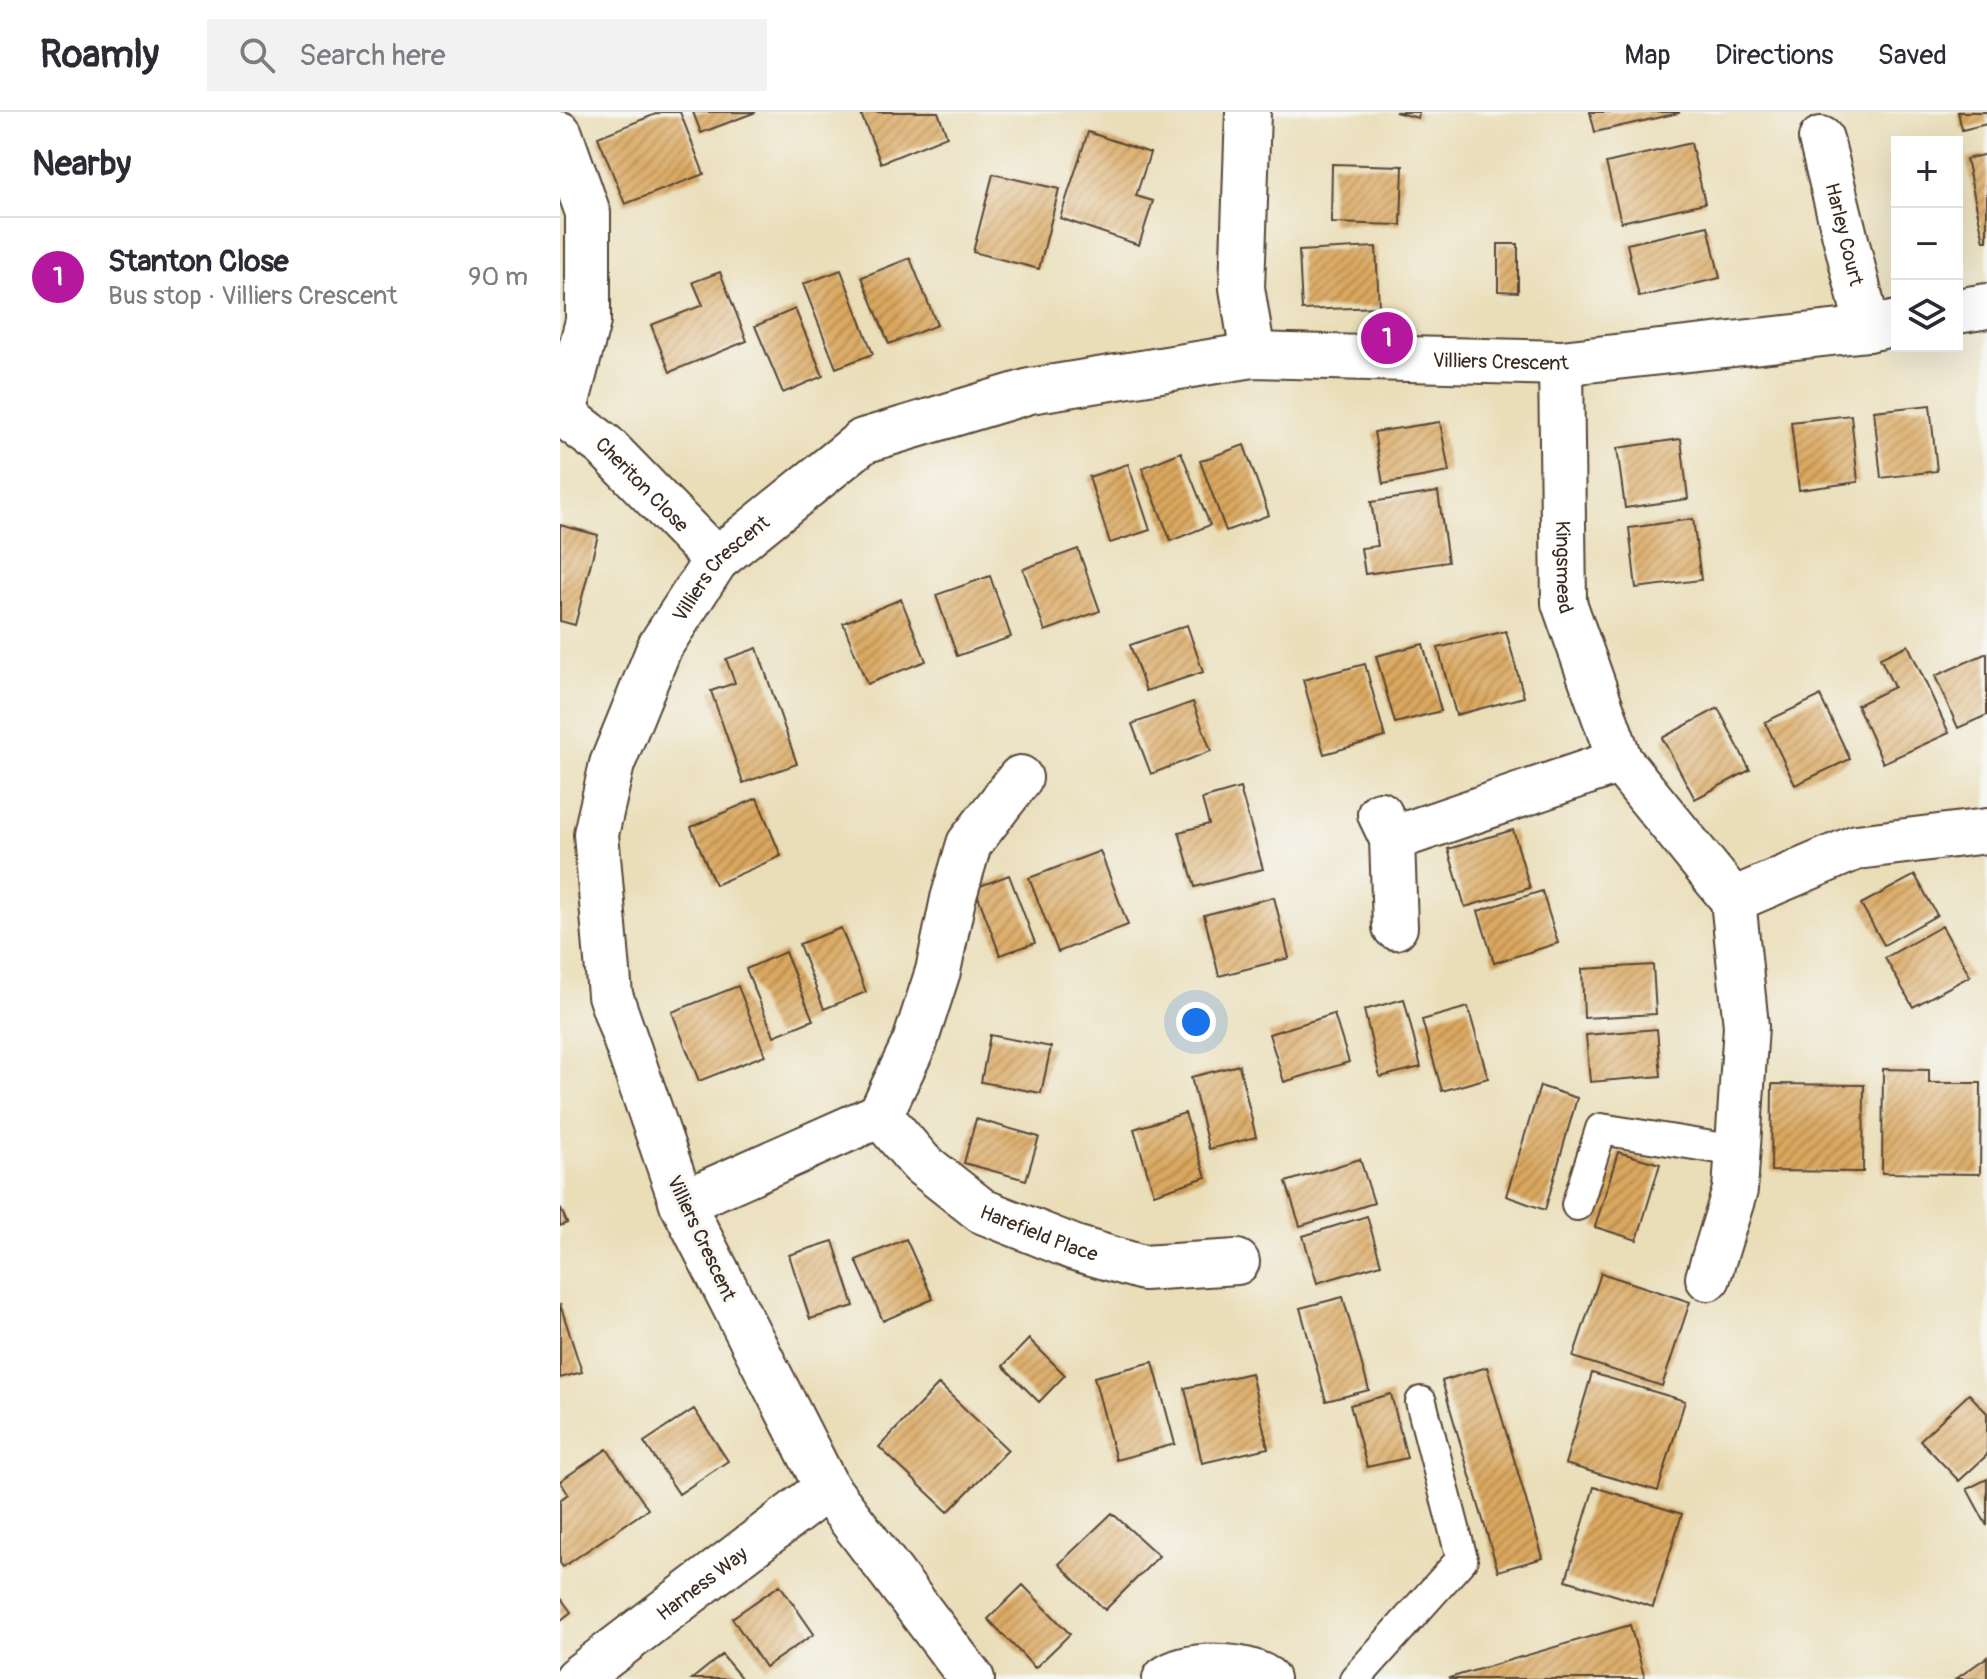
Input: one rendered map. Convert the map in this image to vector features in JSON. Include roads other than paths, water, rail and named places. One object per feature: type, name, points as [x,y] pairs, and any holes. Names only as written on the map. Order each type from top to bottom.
[{"type":"street","points":[[1248,112],[1242,288],[1253,355]]},
{"type":"street","name":"Cheriton Close","points":[[560,134],[588,213],[588,321],[562,412],[605,446],[716,560]]},
{"type":"street","name":"Harley Court","points":[[1821,139],[1882,326]]},
{"type":"street","points":[[1963,310],[1987,306]]},
{"type":"street","name":"Villiers Crescent","points":[[972,1679],[827,1488],[682,1203],[610,995],[596,834],[612,764],[660,646],[716,560],[863,441],[1030,391],[1253,355],[1561,363],[1882,326]]},
{"type":"street","name":"Kingsmead","points":[[1561,363],[1564,603],[1620,761],[1733,900]]},
{"type":"street","points":[[1395,927],[1385,825],[1620,761]]},
{"type":"street","points":[[682,1203],[880,1115],[915,1042],[938,971],[953,899],[969,844],[1020,778]]},
{"type":"street","points":[[1708,1278],[1735,1190],[1746,1026],[1733,900],[1857,847],[1987,831]]},
{"type":"street","name":"Harefield Place","points":[[880,1115],[921,1163],[982,1211],[1075,1248],[1143,1268],[1237,1262]]},
{"type":"street","name":"Harness Way","points":[[576,1679],[827,1488]]},
{"type":"street","points":[[1165,1679],[1172,1674],[1217,1665],[1260,1674],[1267,1679]]},
{"type":"lane","points":[[1577,1205],[1601,1129],[1737,1151]]},
{"type":"lane","points":[[1355,1679],[1462,1559],[1421,1402]]},
{"type":"place","name":"Stanton Close","points":[[1387,338]]}]
